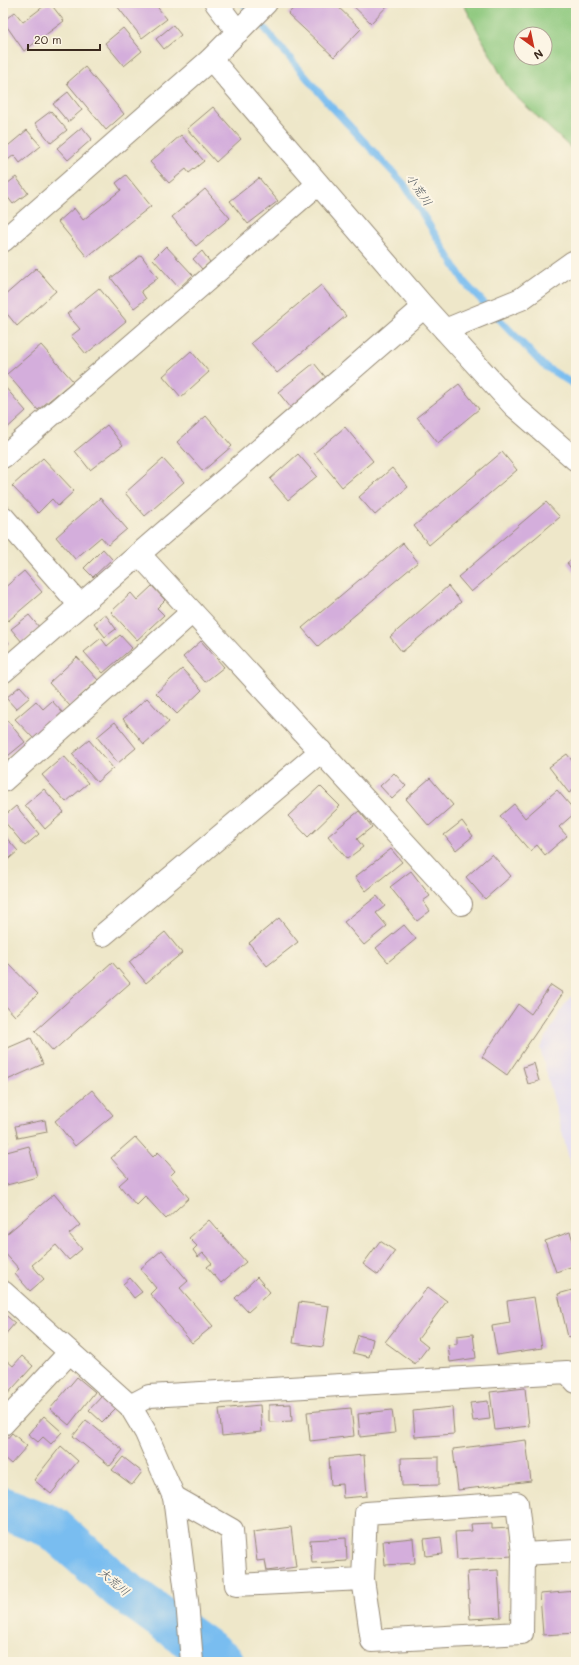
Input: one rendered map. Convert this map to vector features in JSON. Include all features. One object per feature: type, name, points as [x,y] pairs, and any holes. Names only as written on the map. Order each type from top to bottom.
[{"type":"street","points":[[216,3],[241,28]]},
{"type":"street","points":[[3,241],[210,59],[266,3]]},
{"type":"street","points":[[210,59],[424,307],[514,406],[576,460]]},
{"type":"street","points":[[3,457],[318,184]]},
{"type":"street","points":[[445,330],[521,299],[573,262],[576,262]]},
{"type":"street","points":[[3,672],[424,307]]},
{"type":"street","points":[[3,517],[80,604]]},
{"type":"street","points":[[139,554],[462,904]]},
{"type":"street","points":[[3,781],[192,612]]},
{"type":"street","points":[[103,935],[321,752]]},
{"type":"street","points":[[3,1292],[130,1406],[146,1433],[174,1497],[187,1601],[192,1662]]},
{"type":"street","points":[[3,1424],[70,1352]]},
{"type":"street","points":[[130,1406],[150,1396],[567,1372],[576,1382]]},
{"type":"street","points":[[174,1497],[232,1530],[236,1585],[363,1579]]},
{"type":"street","points":[[518,1503],[522,1554],[522,1633],[372,1640],[363,1579],[366,1513],[518,1503]]},
{"type":"street","points":[[522,1554],[576,1551]]},
{"type":"shaded area","points":[[576,993],[576,1185],[540,1048],[566,1002]]},
{"type":"green space","points":[[463,3],[576,3],[576,153],[509,90]]},
{"type":"building","points":[[50,3],[64,21],[24,51],[3,21],[15,12],[23,22]]},
{"type":"building","points":[[121,3],[154,3],[167,19],[142,38],[117,6]]},
{"type":"building","points":[[298,3],[315,3],[318,6],[321,3],[334,3],[361,29],[334,57],[288,14]]},
{"type":"building","points":[[350,3],[390,3],[371,23]]},
{"type":"building","points":[[173,25],[181,35],[164,49],[156,39]]},
{"type":"building","points":[[123,28],[142,51],[124,66],[105,43]]},
{"type":"building","points":[[85,67],[124,114],[106,130],[67,83]]},
{"type":"building","points":[[68,92],[82,110],[68,122],[53,104]]},
{"type":"building","points":[[213,107],[241,139],[216,162],[187,129]]},
{"type":"building","points":[[51,111],[67,130],[51,143],[35,123]]},
{"type":"building","points":[[82,127],[92,139],[68,160],[57,148]]},
{"type":"building","points":[[27,130],[41,146],[20,163],[14,155],[3,164],[3,150]]},
{"type":"building","points":[[181,135],[204,161],[189,173],[186,169],[169,183],[150,162]]},
{"type":"building","points":[[126,175],[151,206],[87,257],[58,222],[74,208],[83,220],[121,190],[116,183]]},
{"type":"building","points":[[16,177],[28,193],[13,204],[3,191],[3,187]]},
{"type":"building","points":[[259,178],[278,201],[248,224],[230,201]]},
{"type":"building","points":[[205,189],[230,218],[196,246],[172,217]]},
{"type":"building","points":[[166,246],[193,275],[179,288],[153,259]]},
{"type":"building","points":[[202,251],[210,262],[202,269],[193,259]]},
{"type":"building","points":[[141,255],[158,278],[141,291],[146,299],[134,308],[111,278]]},
{"type":"building","points":[[36,268],[56,291],[17,326],[3,309],[3,297]]},
{"type":"building","points":[[321,285],[346,316],[277,373],[251,343]]},
{"type":"building","points":[[99,288],[126,321],[86,354],[71,336],[80,329],[67,314]]},
{"type":"building","points":[[41,345],[73,381],[38,410],[7,374]]},
{"type":"building","points":[[191,351],[209,372],[181,397],[163,376]]},
{"type":"building","points":[[314,363],[327,379],[291,408],[278,392]]},
{"type":"building","points":[[459,384],[479,409],[438,443],[417,417]]},
{"type":"building","points":[[4,386],[26,411],[3,432],[3,388]]},
{"type":"building","points":[[206,416],[232,446],[203,471],[177,442]]},
{"type":"building","points":[[107,425],[123,445],[90,470],[75,451]]},
{"type":"building","points":[[345,427],[373,461],[342,487],[314,453]]},
{"type":"building","points":[[502,452],[517,470],[429,545],[414,526]]},
{"type":"building","points":[[298,454],[317,476],[288,500],[270,479]]},
{"type":"building","points":[[43,458],[74,491],[58,506],[52,499],[38,513],[12,486]]},
{"type":"building","points":[[163,459],[184,482],[145,516],[125,493]]},
{"type":"building","points":[[392,468],[408,487],[375,515],[359,497]]},
{"type":"building","points":[[100,498],[127,529],[108,545],[101,537],[75,559],[56,537]]},
{"type":"building","points":[[546,502],[560,517],[471,592],[458,577]]},
{"type":"building","points":[[403,543],[418,562],[318,646],[302,628]]},
{"type":"building","points":[[103,549],[112,559],[93,577],[84,568]]},
{"type":"building","points":[[576,556],[576,575],[567,563]]},
{"type":"building","points":[[24,571],[42,592],[8,621],[3,615],[3,589]]},
{"type":"building","points":[[152,586],[165,600],[157,608],[164,615],[137,640],[111,612],[131,593],[137,600]]},
{"type":"building","points":[[448,586],[461,602],[402,652],[390,637]]},
{"type":"building","points":[[105,614],[116,629],[105,637],[94,623]]},
{"type":"building","points":[[29,615],[40,628],[22,642],[11,629]]},
{"type":"building","points":[[3,635],[9,643],[3,648]]},
{"type":"building","points":[[120,635],[132,648],[103,673],[84,652],[101,638],[107,646]]},
{"type":"building","points":[[201,641],[224,667],[205,682],[183,657]]},
{"type":"building","points":[[77,657],[98,680],[70,706],[49,683]]},
{"type":"building","points":[[182,669],[202,690],[177,714],[156,693]]},
{"type":"building","points":[[20,686],[30,697],[16,709],[6,698]]},
{"type":"building","points":[[147,698],[169,722],[144,744],[123,719]]},
{"type":"building","points":[[36,701],[43,709],[52,701],[63,713],[34,739],[15,719]]},
{"type":"building","points":[[7,720],[25,742],[3,760],[3,723]]},
{"type":"building","points":[[115,722],[136,748],[118,763],[97,737]]},
{"type":"building","points":[[89,740],[113,768],[97,782],[72,754]]},
{"type":"building","points":[[567,754],[576,766],[576,788],[569,793],[549,767]]},
{"type":"building","points":[[64,756],[88,783],[66,802],[42,775]]},
{"type":"building","points":[[394,773],[406,786],[392,799],[380,786]]},
{"type":"building","points":[[430,778],[453,805],[429,826],[406,799]]},
{"type":"building","points":[[320,786],[340,806],[308,837],[288,816]]},
{"type":"building","points":[[44,789],[64,812],[45,829],[25,805]]},
{"type":"building","points":[[557,790],[576,812],[559,827],[567,836],[545,855],[537,845],[530,851],[500,816],[514,804],[525,818]]},
{"type":"building","points":[[16,806],[39,834],[25,846],[3,820],[3,817]]},
{"type":"building","points":[[359,811],[372,827],[357,839],[363,847],[347,859],[328,836]]},
{"type":"building","points":[[462,821],[473,836],[456,850],[444,835]]},
{"type":"building","points":[[3,834],[18,851],[3,864]]},
{"type":"building","points":[[391,849],[402,862],[366,891],[355,877]]},
{"type":"building","points":[[492,854],[511,876],[485,899],[466,877]]},
{"type":"building","points":[[411,871],[430,896],[423,901],[430,911],[417,921],[390,887]]},
{"type":"building","points":[[377,896],[385,906],[376,913],[387,926],[364,945],[344,922]]},
{"type":"building","points":[[279,918],[298,942],[267,966],[249,943]]},
{"type":"building","points":[[404,925],[416,939],[388,962],[376,948]]},
{"type":"building","points":[[165,932],[182,953],[146,983],[129,962]]},
{"type":"building","points":[[7,962],[38,994],[15,1016],[3,1003],[3,966]]},
{"type":"building","points":[[112,962],[130,983],[53,1051],[35,1031]]},
{"type":"building","points":[[551,985],[563,993],[507,1075],[482,1057],[518,1004],[531,1014]]},
{"type":"building","points":[[31,1038],[43,1064],[3,1082],[3,1050]]},
{"type":"building","points":[[534,1063],[539,1081],[528,1084],[523,1067]]},
{"type":"building","points":[[92,1090],[113,1115],[75,1146],[55,1121]]},
{"type":"building","points":[[45,1120],[47,1132],[18,1138],[15,1126]]},
{"type":"building","points":[[3,1129],[5,1129],[8,1143],[3,1144]]},
{"type":"building","points":[[135,1137],[153,1157],[158,1152],[175,1171],[170,1176],[189,1198],[166,1219],[145,1196],[136,1205],[119,1185],[128,1177],[111,1158]]},
{"type":"building","points":[[29,1146],[37,1177],[3,1186],[3,1153]]},
{"type":"building","points":[[54,1194],[80,1225],[69,1234],[82,1249],[69,1260],[56,1245],[32,1265],[44,1279],[30,1291],[14,1273],[19,1269],[3,1251],[3,1237]]},
{"type":"building","points":[[209,1220],[246,1262],[221,1283],[207,1267],[212,1263],[203,1253],[198,1257],[193,1250],[197,1246],[189,1238]]},
{"type":"building","points":[[570,1232],[576,1249],[576,1265],[556,1272],[545,1241]]},
{"type":"building","points":[[380,1241],[395,1251],[378,1275],[363,1264]]},
{"type":"building","points":[[162,1250],[188,1281],[180,1288],[213,1326],[192,1343],[150,1294],[156,1288],[140,1269]]},
{"type":"building","points":[[257,1277],[270,1292],[248,1312],[235,1298]]},
{"type":"building","points":[[130,1278],[142,1292],[134,1298],[123,1284]]},
{"type":"building","points":[[428,1287],[447,1301],[418,1339],[428,1347],[415,1364],[385,1342]]},
{"type":"building","points":[[576,1289],[576,1335],[568,1337],[558,1294]]},
{"type":"building","points":[[534,1297],[542,1348],[497,1355],[492,1326],[510,1323],[507,1301]]},
{"type":"building","points":[[299,1302],[329,1306],[323,1347],[293,1343]]},
{"type":"building","points":[[3,1313],[15,1323],[3,1337]]},
{"type":"building","points":[[473,1334],[476,1358],[450,1362],[448,1345],[457,1344],[457,1336]]},
{"type":"building","points":[[358,1335],[373,1339],[369,1357],[353,1353]]},
{"type":"building","points":[[22,1356],[33,1366],[3,1399],[3,1360],[5,1359],[13,1366]]},
{"type":"building","points":[[77,1377],[95,1392],[69,1425],[50,1409]]},
{"type":"building","points":[[525,1388],[529,1426],[495,1430],[490,1392]]},
{"type":"building","points":[[102,1396],[116,1408],[102,1422],[89,1410]]},
{"type":"building","points":[[488,1401],[490,1419],[473,1421],[470,1403]]},
{"type":"building","points":[[291,1404],[292,1421],[269,1422],[269,1405]]},
{"type":"building","points":[[260,1405],[262,1432],[222,1436],[219,1409]]},
{"type":"building","points":[[452,1407],[454,1434],[415,1437],[413,1411]]},
{"type":"building","points":[[351,1408],[354,1436],[310,1441],[307,1412]]},
{"type":"building","points":[[392,1410],[395,1433],[360,1437],[358,1414]]},
{"type":"building","points":[[44,1416],[62,1432],[51,1444],[43,1437],[38,1442],[28,1434]]},
{"type":"building","points":[[86,1420],[123,1450],[110,1466],[73,1436]]},
{"type":"building","points":[[12,1433],[27,1446],[11,1464],[3,1457],[3,1443]]},
{"type":"building","points":[[526,1440],[531,1481],[458,1490],[453,1449]]},
{"type":"building","points":[[61,1446],[78,1461],[51,1494],[34,1480]]},
{"type":"building","points":[[364,1455],[367,1496],[343,1498],[342,1484],[331,1485],[329,1458]]},
{"type":"building","points":[[123,1457],[142,1472],[132,1485],[112,1470]]},
{"type":"building","points":[[439,1457],[439,1485],[402,1486],[401,1458]]},
{"type":"building","points":[[492,1523],[492,1529],[510,1528],[512,1556],[457,1560],[455,1532],[472,1531],[471,1524]]},
{"type":"building","points":[[291,1527],[296,1567],[267,1571],[265,1560],[257,1561],[253,1532]]},
{"type":"building","points":[[441,1537],[443,1554],[426,1556],[424,1539]]},
{"type":"building","points":[[346,1538],[347,1561],[312,1563],[310,1540]]},
{"type":"building","points":[[413,1538],[415,1563],[385,1565],[383,1541]]},
{"type":"building","points":[[498,1570],[501,1617],[470,1619],[467,1572]]},
{"type":"building","points":[[576,1591],[576,1633],[543,1635],[540,1594]]},
{"type":"waterway","name":"小荒川","points":[[243,3],[329,104],[404,184],[465,283],[543,365],[576,386]]},
{"type":"waterway","name":"大荒川","points":[[3,1508],[52,1527],[120,1588],[223,1662]]}]
